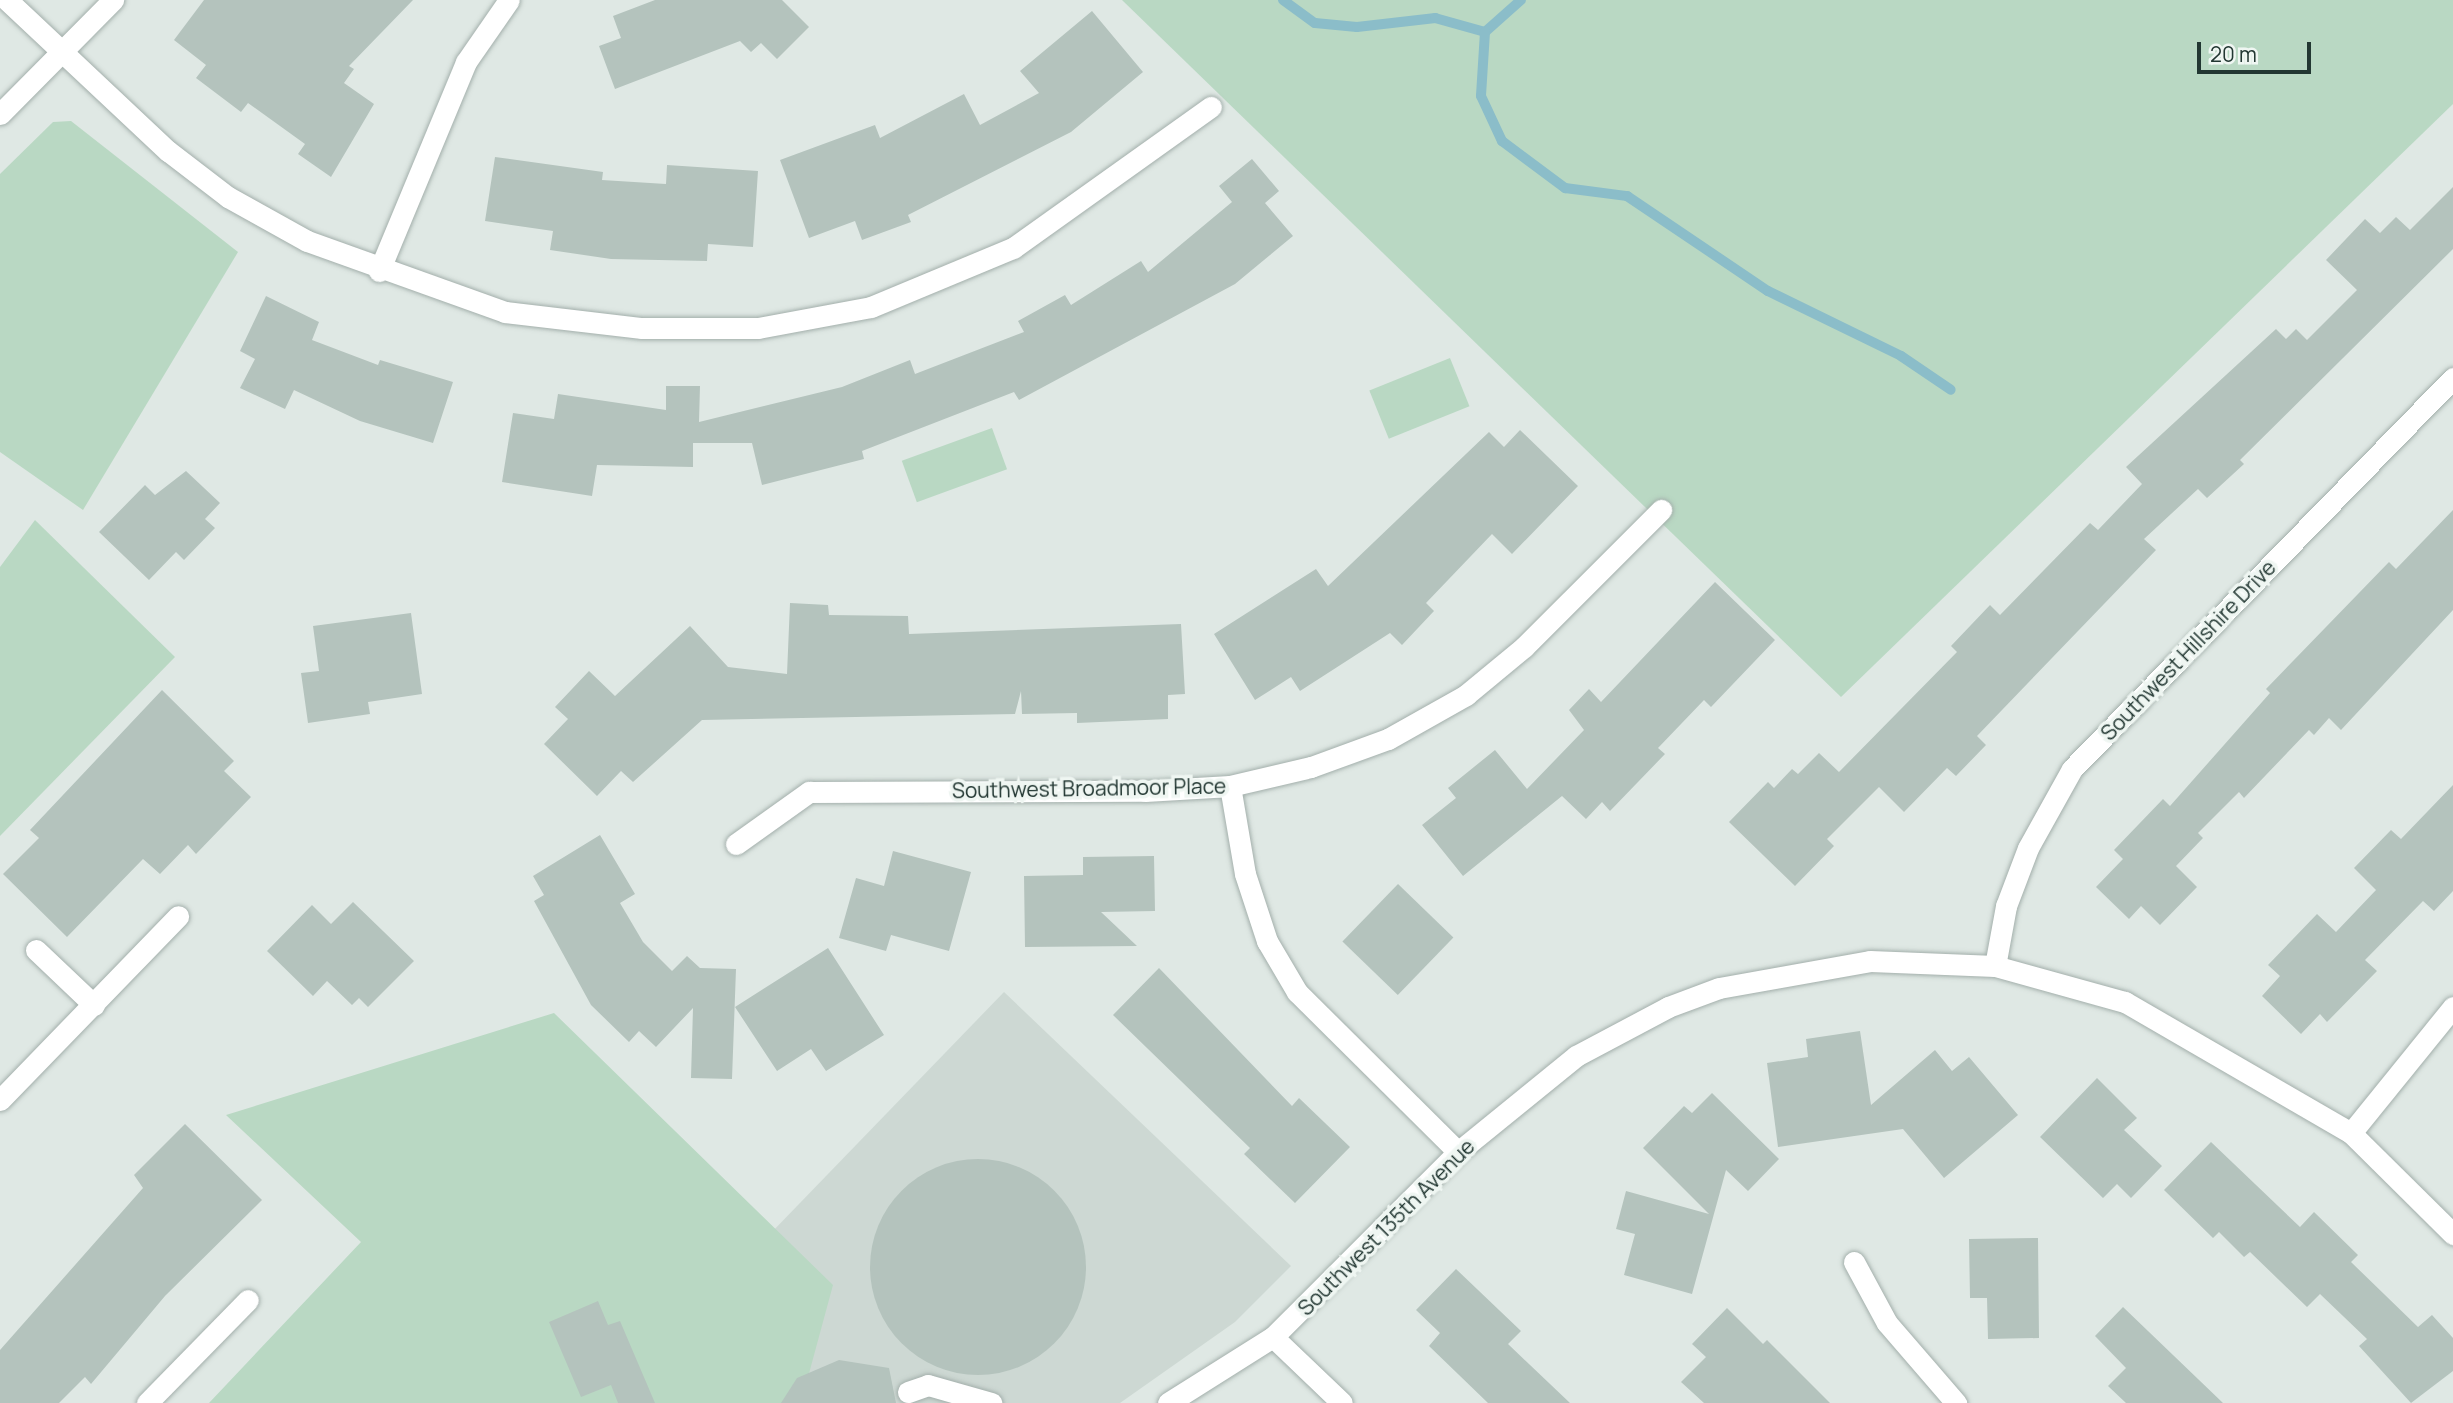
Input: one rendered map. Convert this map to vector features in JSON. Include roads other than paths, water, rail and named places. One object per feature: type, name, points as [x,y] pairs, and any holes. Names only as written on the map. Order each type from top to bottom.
[{"type":"street","points":[[7,0],[61,53],[228,197],[307,242],[379,271],[505,312],[642,328],[758,328],[871,307],[1013,248],[1211,107]]},
{"type":"street","points":[[0,114],[113,0]]},
{"type":"street","points":[[379,271],[466,62],[509,0]]},
{"type":"street","name":"Southwest Hillshire Drive","points":[[1995,966],[2006,906],[2028,848],[2072,769],[2453,378]]},
{"type":"street","name":"Southwest Broadmoor Place","points":[[736,844],[809,792],[1230,786],[1311,767],[1388,739],[1465,695],[1524,647],[1661,510]]},
{"type":"street","points":[[1230,786],[1252,897],[1267,941],[1297,992],[1458,1152]]},
{"type":"street","points":[[0,1100],[178,916]]},
{"type":"street","points":[[36,950],[94,1005]]},
{"type":"street","name":"Southwest 135th Avenue","points":[[1168,1403],[1273,1337],[1458,1152],[1534,1085],[1622,1030],[1719,988],[1794,971],[1870,961],[1995,966],[2125,1002],[2351,1133],[2453,1234]]},
{"type":"street","points":[[2351,1133],[2453,1006]]},
{"type":"street","points":[[1854,1262],[1887,1323],[1956,1403]]},
{"type":"street","points":[[147,1403],[248,1300]]},
{"type":"street","points":[[1273,1337],[1342,1403]]},
{"type":"street","points":[[908,1392],[928,1385],[991,1403]]},
{"type":"waterway","points":[[1283,0],[1315,23],[1357,27],[1435,18],[1485,32],[1521,0]]},
{"type":"waterway","points":[[1485,32],[1481,96],[1502,141],[1565,188],[1627,196],[1768,291],[1901,356],[1951,390]]}]
